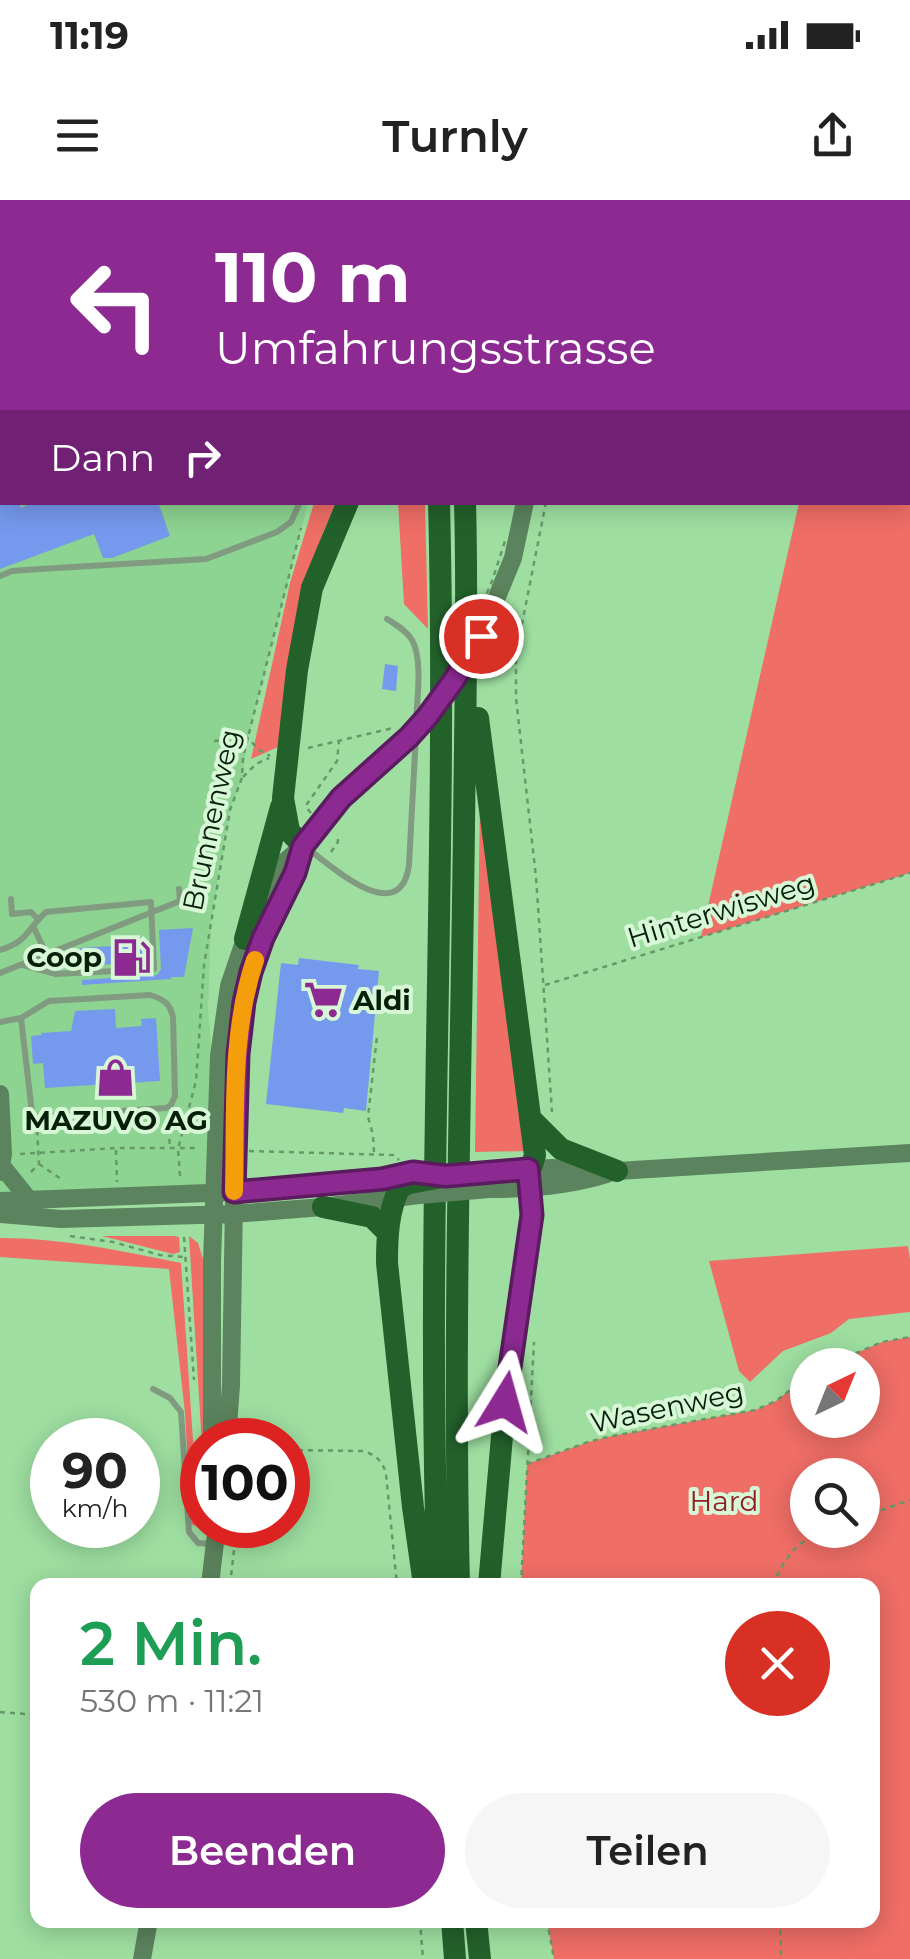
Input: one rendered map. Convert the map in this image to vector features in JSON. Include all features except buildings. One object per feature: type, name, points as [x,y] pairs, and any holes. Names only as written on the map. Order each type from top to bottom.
[{"type":"highway","points":[[245,940],[283,798],[297,670],[310,596],[347,505]]},
{"type":"highway","points":[[438,505],[442,688],[434,1321],[438,1578]]},
{"type":"highway","points":[[458,1578],[465,505]]},
{"type":"highway","points":[[466,625],[500,900],[541,1119],[528,1179],[532,1215],[505,1402],[490,1578]]},
{"type":"highway","points":[[283,798],[289,831],[303,846]]},
{"type":"highway","points":[[541,1119],[561,1149],[616,1172]]},
{"type":"highway","points":[[423,1578],[387,1262],[388,1232],[408,1182],[446,1176]]},
{"type":"highway","points":[[323,1207],[372,1217],[388,1232]]},
{"type":"highway","points":[[453,1928],[455,1959]]},
{"type":"highway","points":[[477,1928],[480,1959]]},
{"type":"main road","points":[[225,1192],[219,1056],[226,998],[245,940],[283,864],[403,732],[438,703],[481,636],[503,587],[524,505]]},
{"type":"main road","points":[[229,1418],[231,1385],[224,1214],[244,1002],[263,938],[295,873],[303,846]]},
{"type":"main road","points":[[0,1094],[2,1164],[30,1201]]},
{"type":"main road","points":[[0,1202],[225,1192],[382,1179],[585,1181],[616,1172],[910,1152]]},
{"type":"main road","points":[[446,1176],[487,1181]]},
{"type":"main road","points":[[0,1214],[62,1219],[323,1207],[408,1182]]},
{"type":"main road","points":[[207,1418],[212,1262],[224,1214]]},
{"type":"main road","points":[[211,1578],[214,1548]]},
{"type":"main road","points":[[142,1959],[148,1928]]},
{"type":"lane","points":[[0,576],[40,569],[206,559],[277,532],[290,522],[298,505]]},
{"type":"lane","points":[[303,846],[366,889],[388,893],[406,882],[414,793],[417,665],[411,639],[387,619]]},
{"type":"lane","points":[[0,973],[180,900],[180,888]]},
{"type":"lane","points":[[10,899],[12,914],[32,912],[56,974]]},
{"type":"lane","points":[[0,950],[24,939],[46,912],[150,902],[154,969],[56,974],[22,965]]},
{"type":"lane","points":[[0,1022],[21,1018],[49,1002],[150,995],[166,1002],[173,1017],[175,1096],[171,1105],[36,1117],[32,1114],[21,1018]]},
{"type":"lane","points":[[153,1389],[170,1398],[180,1418]]},
{"type":"path","points":[[541,1119],[543,985],[516,663],[545,505]]},
{"type":"path","name":"Brunnenweg","points":[[180,1177],[178,1149],[196,1081],[204,965],[230,810],[242,778],[243,758],[303,520]]},
{"type":"path","points":[[303,749],[403,732]]},
{"type":"path","points":[[214,741],[248,738],[274,757],[256,764],[242,778]]},
{"type":"path","points":[[308,810],[307,804],[337,761],[339,741]]},
{"type":"path","name":"Hinterwisweg","points":[[543,985],[910,872]]},
{"type":"path","points":[[374,1155],[368,1117],[378,1036]]},
{"type":"path","points":[[184,1082],[196,1081]]},
{"type":"path","points":[[166,1108],[170,1149]]},
{"type":"path","points":[[36,1117],[38,1153]]},
{"type":"path","points":[[116,1148],[117,1198]]},
{"type":"path","points":[[2,1164],[38,1153],[202,1148]]},
{"type":"path","points":[[248,1151],[394,1155],[408,1182]]},
{"type":"path","points":[[39,1164],[67,1184]]},
{"type":"path","points":[[64,1236],[114,1242],[160,1255],[186,1256]]},
{"type":"path","points":[[184,1237],[195,1393]]},
{"type":"path","points":[[521,1578],[535,1330]]},
{"type":"path","points":[[868,1348],[910,1336]]},
{"type":"path","name":"Wasenweg","points":[[527,1464],[612,1436],[755,1410],[790,1390]]},
{"type":"path","points":[[310,1450],[362,1451],[382,1462],[396,1578]]},
{"type":"path","points":[[880,1511],[910,1500]]},
{"type":"path","points":[[231,1578],[234,1548]]},
{"type":"path","points":[[776,1578],[796,1548]]},
{"type":"path","points":[[0,1712],[30,1714]]},
{"type":"path","points":[[421,1928],[423,1959]]},
{"type":"path","points":[[548,1928],[554,1959]]},
{"type":"path","points":[[780,1928],[780,1959]]},
{"type":"shaded area","points":[[0,505],[307,505],[248,737],[242,778],[230,810],[211,921],[208,1010],[217,1118],[216,1192],[0,1208]]},
{"type":"green space","points":[[313,505],[335,505],[323,533],[278,747],[251,759],[290,583]]},
{"type":"green space","points":[[398,505],[425,505],[428,629],[404,604]]},
{"type":"green space","points":[[799,505],[910,505],[910,873],[701,937]]},
{"type":"green space","points":[[480,799],[528,1151],[475,1152]]},
{"type":"green space","points":[[102,1236],[179,1237],[180,1252],[173,1254]]},
{"type":"green space","points":[[189,1236],[198,1243],[205,1265],[206,1418],[200,1418]]},
{"type":"green space","points":[[0,1238],[69,1243],[181,1263],[191,1418],[185,1418],[169,1269],[0,1257]]},
{"type":"green space","points":[[908,1246],[910,1312],[849,1319],[831,1333],[783,1351],[750,1382],[739,1371],[709,1261]]},
{"type":"green space","name":"Hard","points":[[910,1337],[910,1959],[554,1959],[548,1928],[880,1928],[880,1578],[521,1578],[527,1464],[588,1442],[755,1410],[790,1390],[790,1438],[880,1438],[880,1348],[868,1348]]},
{"type":"slow traffic","points":[[234,1191],[240,1026],[255,960]]},
{"type":"place","name":"Coop","points":[[132,957]]},
{"type":"place","name":"Aldi","points":[[323,1000]]},
{"type":"place","name":"MAZUVO AG","points":[[116,1077]]},
{"type":"route","points":[[481,636],[427,717],[341,798],[303,846],[295,873],[275,909],[251,972],[240,1026],[234,1192],[382,1179],[413,1172],[446,1176],[528,1169],[532,1215],[505,1402]]}]
